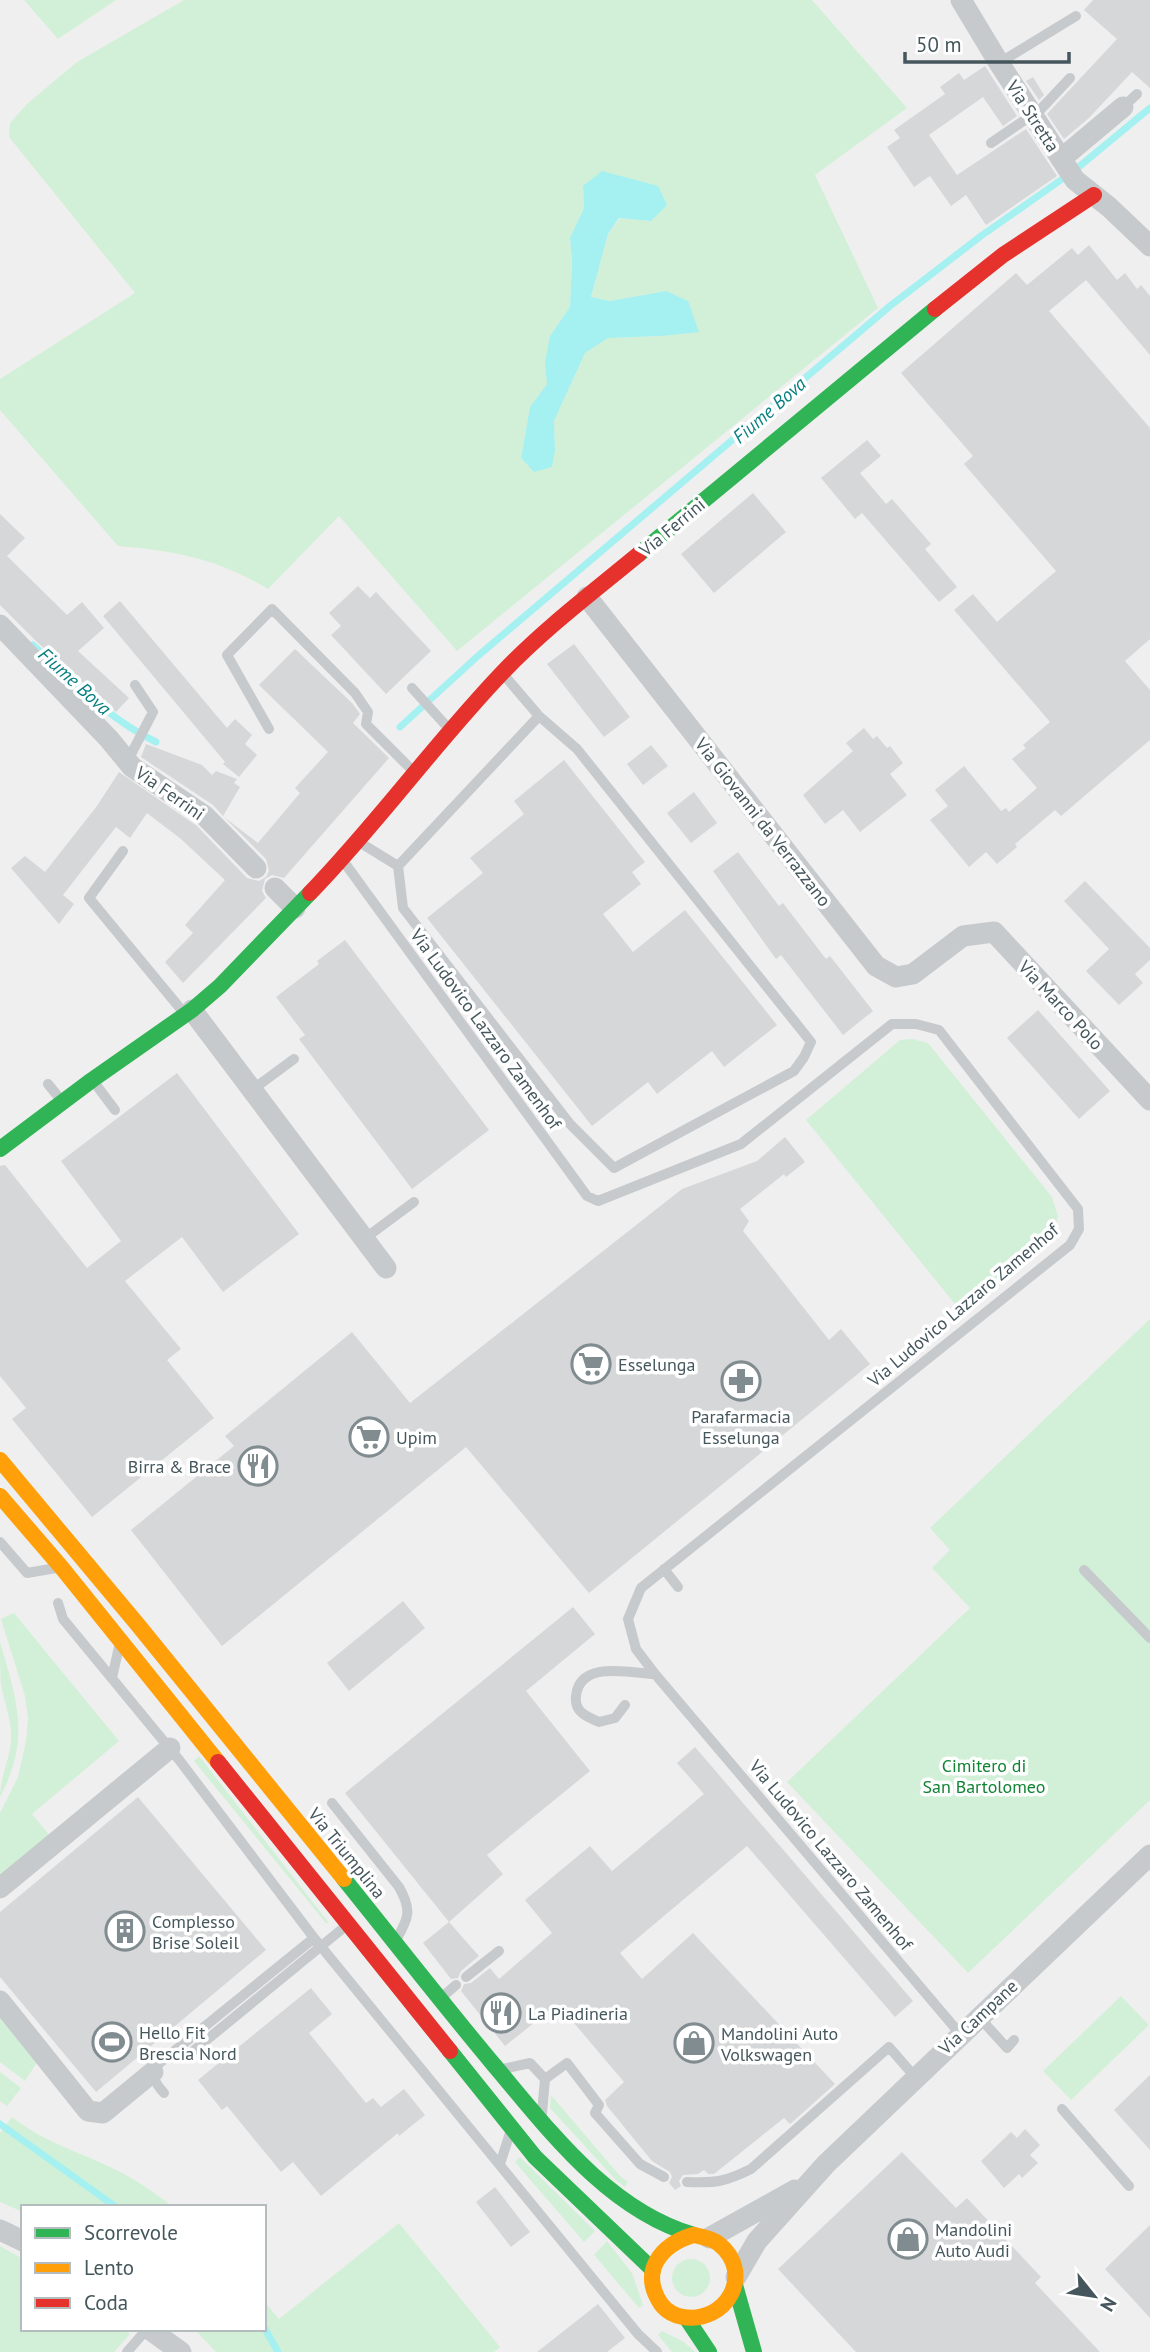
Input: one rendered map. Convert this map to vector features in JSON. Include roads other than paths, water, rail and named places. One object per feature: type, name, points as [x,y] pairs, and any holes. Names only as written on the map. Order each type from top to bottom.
[{"type":"main road","name":"Via Ferrini","points":[[0,1149],[189,1012],[220,986],[359,842],[502,673],[535,641],[870,361],[1003,255],[1094,195]]},
{"type":"main road","name":"Via Triumplina","points":[[0,1460],[77,1551],[439,1999],[541,2120],[604,2184],[643,2213],[725,2250],[735,2267],[735,2281],[744,2323],[754,2352]]},
{"type":"main road","points":[[0,1496],[62,1568],[548,2171],[653,2270]]},
{"type":"main road","points":[[701,2237],[684,2237],[667,2245],[655,2261],[654,2292],[659,2302],[676,2316],[687,2319],[708,2317],[726,2304],[735,2281]]},
{"type":"main road","points":[[687,2319],[709,2352]]},
{"type":"street","name":"Via Stretta","points":[[961,0],[1075,180],[1150,246]]},
{"type":"street","name":"Via Stretta","points":[[1061,159],[1130,100]]},
{"type":"street","name":"Via Giovanni da Verrazzano","points":[[587,597],[876,965],[896,977],[914,974],[963,936]]},
{"type":"street","name":"Via Ferrini","points":[[0,625],[137,772],[205,816],[256,868]]},
{"type":"street","points":[[275,888],[295,908]]},
{"type":"street","name":"Via Marco Polo","points":[[963,936],[994,932],[1150,1100]]},
{"type":"street","points":[[189,1012],[252,1090],[386,1268]]},
{"type":"street","points":[[0,1888],[170,1748]]},
{"type":"street","name":"Via Campane","points":[[735,2281],[757,2241],[809,2182],[915,2077],[1150,1855]]},
{"type":"street","points":[[0,2001],[88,2111],[103,2113],[153,2072]]},
{"type":"street","name":"Via Campane","points":[[701,2237],[809,2182]]},
{"type":"street","points":[[0,2230],[21,2240]]},
{"type":"street","points":[[151,2331],[181,2352]]},
{"type":"lane","points":[[999,63],[1076,16]]},
{"type":"lane","points":[[991,143],[1032,116],[1052,99],[1070,78]]},
{"type":"lane","points":[[269,729],[227,654],[272,609],[355,693],[368,712],[366,724],[417,775]]},
{"type":"lane","points":[[398,866],[403,908],[570,1124],[614,1168],[794,1071],[804,1057],[811,1042],[577,749],[539,716],[502,673]]},
{"type":"lane","points":[[127,762],[153,712],[135,685]]},
{"type":"lane","points":[[416,692],[452,733]]},
{"type":"lane","points":[[398,866],[539,716]]},
{"type":"lane","points":[[359,842],[398,866]]},
{"type":"lane","points":[[123,851],[89,898],[189,1012]]},
{"type":"lane","name":"Via Ludovico Lazzaro Zamenhof","points":[[342,860],[587,1196],[598,1201],[740,1144],[892,1024],[916,1024],[939,1030],[1078,1209],[1079,1228],[1070,1245],[641,1588],[628,1619],[636,1648],[656,1674],[961,2035]]},
{"type":"lane","points":[[252,1090],[294,1059]]},
{"type":"lane","points":[[92,1080],[115,1110]]},
{"type":"lane","points":[[48,1084],[62,1102]]},
{"type":"lane","points":[[364,1240],[414,1202]]},
{"type":"lane","points":[[0,1542],[27,1573],[62,1568]]},
{"type":"lane","points":[[664,1569],[678,1587]]},
{"type":"lane","points":[[1084,1570],[1150,1637]]},
{"type":"lane","points":[[58,1603],[63,1619],[170,1748],[317,1942],[638,2334],[657,2352]]},
{"type":"lane","points":[[112,1678],[121,1641]]},
{"type":"lane","points":[[625,1704],[615,1718],[599,1723],[581,1714],[575,1702],[577,1685],[588,1674],[606,1671],[656,1674]]},
{"type":"lane","points":[[332,1803],[406,1899],[406,1924],[394,1942]]},
{"type":"lane","points":[[164,2093],[155,2082],[153,2072],[157,2064],[317,1942],[349,1923]]},
{"type":"lane","points":[[187,2056],[317,1942]]},
{"type":"lane","points":[[466,1978],[499,1951]]},
{"type":"lane","points":[[439,1999],[456,1985]]},
{"type":"lane","points":[[979,2017],[1007,2048],[1014,2040]]},
{"type":"lane","points":[[687,2182],[717,2183],[751,2169],[888,2046],[915,2077]]},
{"type":"lane","points":[[498,2070],[530,2063],[545,2079]]},
{"type":"lane","points":[[541,2120],[545,2079],[567,2063],[599,2105],[595,2113],[640,2164],[664,2176]]},
{"type":"lane","points":[[1062,2109],[1129,2186]]},
{"type":"lane","points":[[500,2164],[512,2127]]},
{"type":"lane","points":[[127,2352],[146,2331]]},
{"type":"water","points":[[602,171],[658,186],[667,205],[651,221],[619,218],[608,234],[591,297],[610,301],[666,291],[688,301],[699,332],[608,338],[585,353],[554,421],[555,450],[552,467],[534,472],[521,458],[530,407],[547,384],[545,362],[550,336],[570,307],[570,238],[584,208],[583,186]]},
{"type":"waterway","name":"Fiume Bova","points":[[400,727],[479,655],[890,306],[981,236],[1075,170],[1150,108]]},
{"type":"waterway","name":"Fiume Bova","points":[[33,645],[106,710],[156,742]]},
{"type":"waterway","points":[[0,2124],[113,2205]]},
{"type":"waterway","points":[[266,2331],[278,2352]]},
{"type":"place","name":"Esselunga","points":[[591,1364]]},
{"type":"place","name":"Parafarmacia Esselunga","points":[[741,1381]]},
{"type":"place","name":"Upim","points":[[369,1437]]},
{"type":"place","name":"Birra & Brace","points":[[258,1466]]},
{"type":"place","name":"Complesso Brise Soleil","points":[[125,1931]]},
{"type":"place","name":"La Piadineria","points":[[501,2013]]},
{"type":"place","name":"Hello Fit Brescia Nord","points":[[112,2042]]},
{"type":"place","name":"Mandolini Auto Volkswagen","points":[[694,2043]]},
{"type":"place","name":"Mandolini Auto Audi","points":[[908,2239]]},
{"type":"park label","name":"Cimitero di San Bartolomeo","points":[[984,1775]]}]
